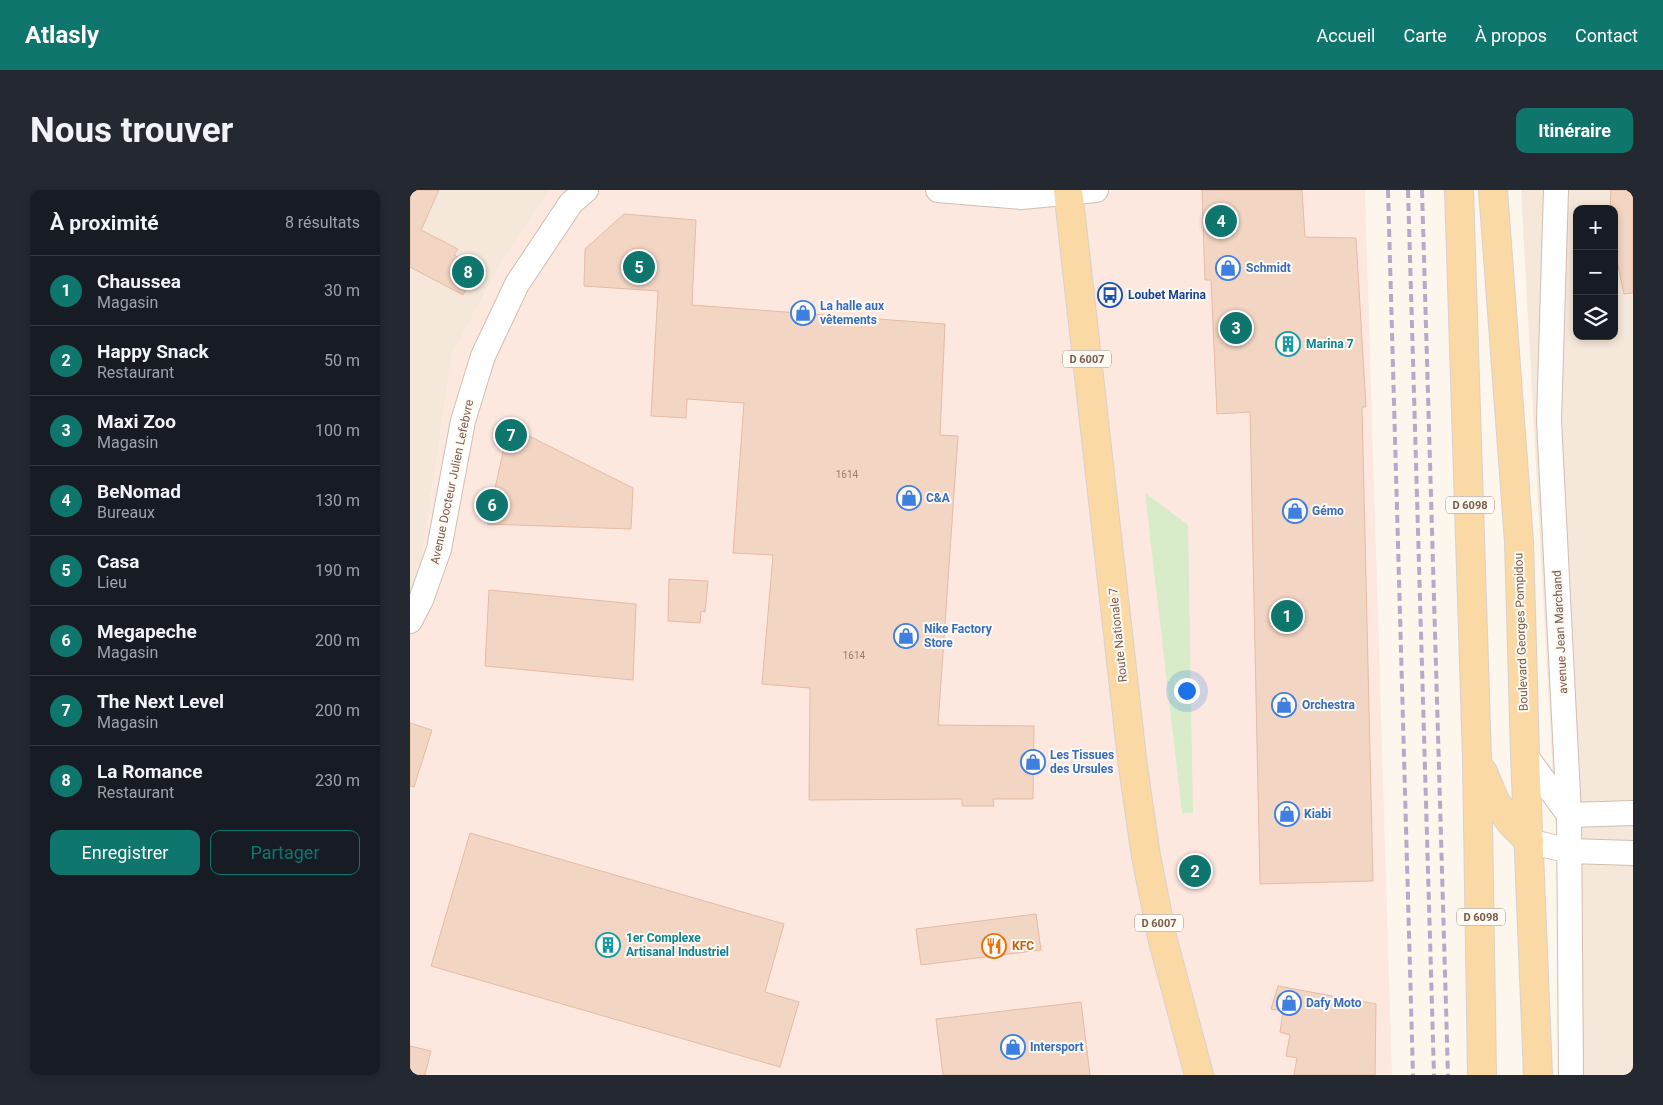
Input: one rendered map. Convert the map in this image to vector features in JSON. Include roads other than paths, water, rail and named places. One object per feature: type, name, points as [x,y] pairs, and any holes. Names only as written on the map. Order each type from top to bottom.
[{"type":"main road","name":"D 6098","points":[[1459,190],[1478,759],[1482,1075]]},
{"type":"main road","name":"Boulevard Georges Pompidou","points":[[1493,190],[1519,542],[1525,755],[1538,1075]]},
{"type":"main road","name":"Route Nationale 7","points":[[1069,191],[1137,794],[1162,937],[1199,1075]]},
{"type":"main road","points":[[1478,759],[1495,801],[1511,823],[1529,841]]},
{"type":"street","name":"Avenue Docteur Julien Lefebvre","points":[[410,621],[416,598],[439,549],[462,421],[483,356],[517,284],[571,203],[586,190]]},
{"type":"street","points":[[938,190],[1020,197],[1096,190]]},
{"type":"street","name":"avenue Jean Marchand","points":[[1556,190],[1549,420],[1569,815],[1572,1075]]},
{"type":"street","points":[[1525,755],[1569,815],[1633,813]]},
{"type":"street","points":[[1529,841],[1569,851],[1633,853]]},
{"type":"railway","points":[[1388,190],[1413,1075]]},
{"type":"railway","points":[[1408,190],[1434,1075]]},
{"type":"railway","points":[[1422,190],[1448,1075]]},
{"type":"place","name":"BeNomad","points":[[1221,221]]},
{"type":"place","name":"Casa","points":[[639,267]]},
{"type":"place","name":"Schmidt","points":[[1228,268]]},
{"type":"place","name":"La Romance","points":[[468,272]]},
{"type":"place","name":"Loubet Marina","points":[[1110,295]]},
{"type":"place","name":"La halle aux vêtements","points":[[803,313]]},
{"type":"place","name":"Maxi Zoo","points":[[1236,328]]},
{"type":"place","name":"Marina 7","points":[[1288,344]]},
{"type":"place","name":"The Next Level","points":[[511,435]]},
{"type":"place","name":"C&A","points":[[909,498]]},
{"type":"place","name":"Megapeche","points":[[492,505]]},
{"type":"place","name":"Gémo","points":[[1295,511]]},
{"type":"place","name":"Chaussea","points":[[1287,616]]},
{"type":"place","name":"Nike Factory Store","points":[[906,636]]},
{"type":"place","name":"Orchestra","points":[[1284,705]]},
{"type":"place","name":"Les Tissues des Ursules","points":[[1033,762]]},
{"type":"place","name":"Kiabi","points":[[1287,814]]},
{"type":"place","name":"Happy Snack","points":[[1195,871]]},
{"type":"place","name":"1er Complexe Artisanal Industriel","points":[[608,945]]},
{"type":"place","name":"KFC","points":[[994,946]]},
{"type":"place","name":"Dafy Moto","points":[[1289,1003]]},
{"type":"place","name":"Intersport","points":[[1013,1047]]}]
